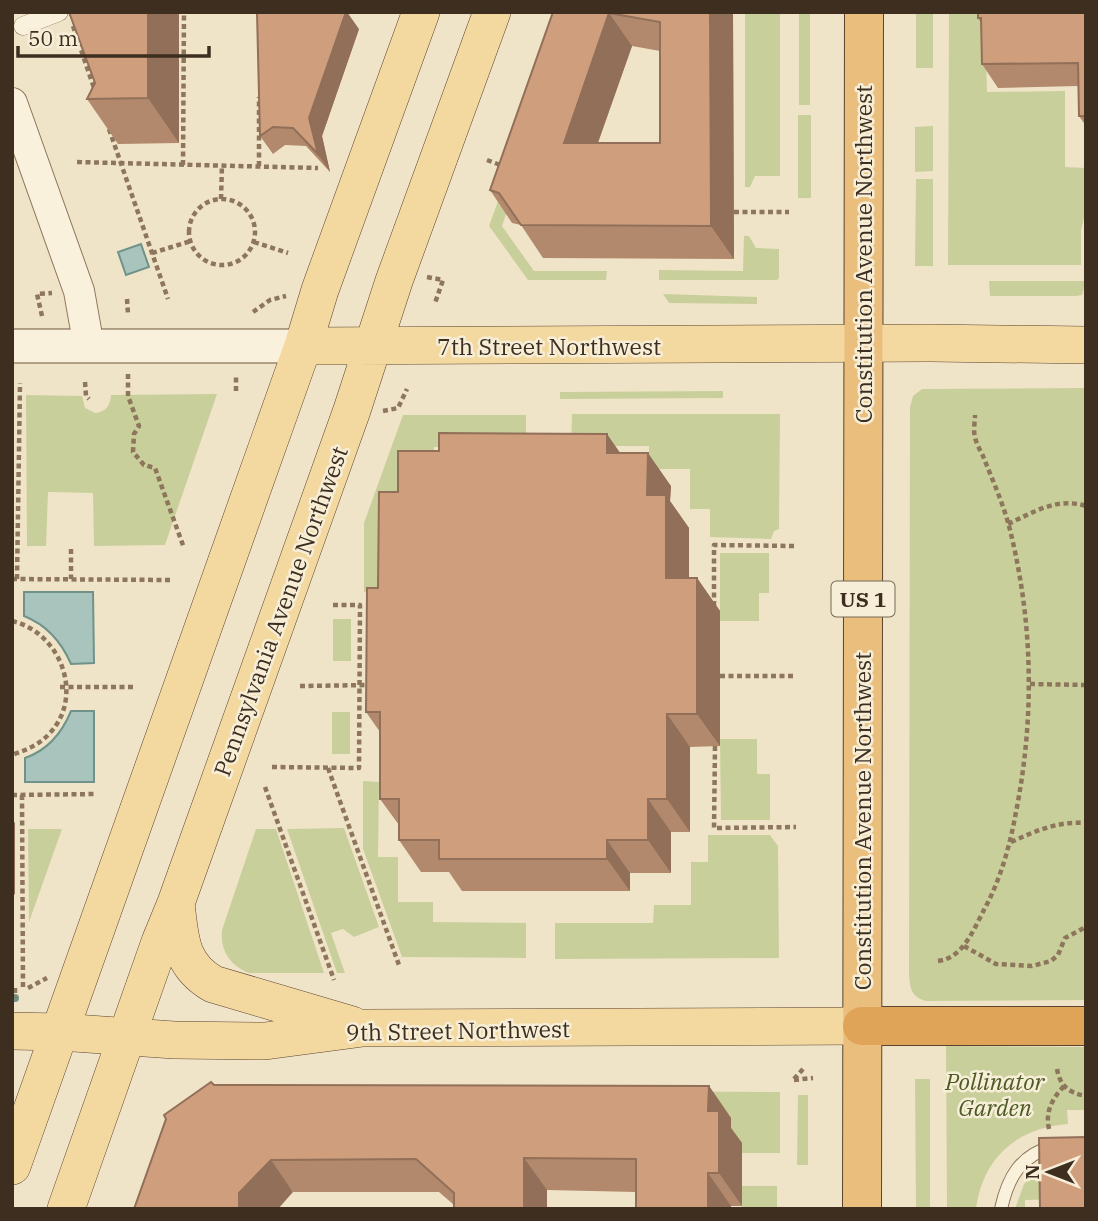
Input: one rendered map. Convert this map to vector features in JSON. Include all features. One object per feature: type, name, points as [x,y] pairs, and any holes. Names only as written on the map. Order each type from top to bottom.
[{"type":"highway","name":"Constitution Avenue Northwest","points":[[862,1209],[864,12]]},
{"type":"highway","points":[[862,1026],[1086,1026]]},
{"type":"main road","points":[[12,1166],[303,346],[320,290],[421,12]]},
{"type":"main road","name":"Pennsylvania Avenue Northwest","points":[[66,1209],[352,410],[394,281],[492,12]]},
{"type":"main road","name":"7th Street Northwest","points":[[12,346],[930,343],[1086,345]]},
{"type":"main road","points":[[176,903],[185,953],[198,975],[213,984],[363,1028]]},
{"type":"main road","name":"9th Street Northwest","points":[[13,1015],[60,1032],[174,1040],[265,1041],[363,1028],[862,1026]]},
{"type":"street","points":[[23,26],[58,12]]},
{"type":"street","points":[[12,103],[79,291],[89,347]]},
{"type":"lane","points":[[1001,1209],[1006,1186],[1022,1162],[1042,1149],[1068,1145]]},
{"type":"path","points":[[183,165],[184,12]]},
{"type":"path","points":[[72,25],[99,100]]},
{"type":"path","points":[[259,89],[259,166]]},
{"type":"path","points":[[108,125],[168,299]]},
{"type":"path","points":[[487,160],[506,167]]},
{"type":"path","points":[[77,162],[318,168]]},
{"type":"path","points":[[221,199],[222,165]]},
{"type":"path","points":[[221,199],[239,203],[253,218],[254,242],[243,258],[222,265],[211,263],[202,258],[191,241],[190,228],[199,209],[208,202],[221,199]]},
{"type":"path","points":[[734,212],[789,212]]},
{"type":"path","points":[[152,253],[191,241]]},
{"type":"path","points":[[254,242],[288,253]]},
{"type":"path","points":[[426,277],[443,280],[435,303]]},
{"type":"path","points":[[37,294],[42,316]]},
{"type":"path","points":[[253,312],[270,300],[293,294]]},
{"type":"path","points":[[127,299],[128,314]]},
{"type":"path","points":[[128,374],[128,396],[139,426],[134,434],[133,452],[144,465],[155,468],[184,548]]},
{"type":"path","points":[[236,375],[236,391]]},
{"type":"path","points":[[85,382],[86,396],[89,399]]},
{"type":"path","points":[[20,383],[15,579],[173,580]]},
{"type":"path","points":[[379,412],[398,408],[407,389]]},
{"type":"path","points":[[938,961],[946,960],[964,946],[989,901],[1010,842],[1026,745],[1030,684],[1020,578],[1008,524],[975,437],[975,415]]},
{"type":"path","points":[[1008,524],[1046,506],[1073,502],[1086,506]]},
{"type":"path","points":[[714,611],[714,545],[795,546]]},
{"type":"path","points":[[72,549],[72,579]]},
{"type":"path","points":[[272,767],[359,768],[360,605],[330,605]]},
{"type":"path","points":[[12,621],[37,631],[53,646],[64,667],[63,713],[51,732],[33,747],[12,755]]},
{"type":"path","points":[[720,676],[795,676]]},
{"type":"path","points":[[300,686],[380,684]]},
{"type":"path","points":[[1030,684],[1086,685]]},
{"type":"path","points":[[63,687],[136,687]]},
{"type":"path","points":[[715,747],[714,828],[796,827]]},
{"type":"path","points":[[327,768],[399,965]]},
{"type":"path","points":[[265,787],[334,980]]},
{"type":"path","points":[[12,795],[97,794]]},
{"type":"path","points":[[22,795],[25,988],[54,974]]},
{"type":"path","points":[[1010,842],[1046,826],[1068,822],[1086,823]]},
{"type":"path","points":[[964,946],[996,964],[1032,966],[1051,961],[1058,955],[1065,938],[1086,927]]},
{"type":"path","points":[[13,1015],[15,988]]},
{"type":"path","points":[[803,1069],[793,1080],[813,1079]]},
{"type":"path","points":[[1057,1069],[1063,1086],[1076,1094],[1086,1096]]},
{"type":"path","points":[[1049,1130],[1047,1122],[1051,1103],[1063,1086]]},
{"type":"green space","points":[[745,12],[780,13],[780,176],[755,176],[750,187],[745,187]]},
{"type":"green space","points":[[799,12],[810,12],[810,105],[799,105]]},
{"type":"green space","points":[[916,12],[933,12],[933,68],[916,68]]},
{"type":"green space","points":[[949,12],[985,12],[987,92],[1065,91],[1065,167],[1086,168],[1086,210],[1081,230],[1081,265],[948,265]]},
{"type":"green space","points":[[798,115],[811,115],[811,198],[798,198]]},
{"type":"green space","points":[[933,126],[933,171],[915,172],[915,127]]},
{"type":"green space","points":[[916,179],[933,179],[933,266],[915,266]]},
{"type":"green space","points":[[501,193],[512,197],[502,226],[534,271],[607,271],[606,280],[528,280],[489,226]]},
{"type":"green space","points":[[744,236],[749,236],[756,248],[779,249],[777,280],[659,280],[659,270],[743,271]]},
{"type":"green space","points":[[989,281],[1086,281],[1082,295],[1076,296],[990,296]]},
{"type":"green space","points":[[663,294],[757,297],[757,304],[669,303]]},
{"type":"green space","points":[[1086,388],[1086,1000],[926,1001],[912,991],[909,974],[910,407],[913,396],[922,389]]},
{"type":"green space","points":[[723,391],[723,398],[560,399],[560,392]]},
{"type":"green space","points":[[217,394],[165,545],[94,546],[93,493],[48,492],[46,546],[27,546],[26,395],[82,396],[85,408],[95,413],[107,408],[111,395]]},
{"type":"green space","points":[[572,414],[780,414],[779,529],[774,531],[771,539],[710,537],[710,509],[690,509],[690,469],[649,469],[649,446],[571,446]]},
{"type":"green space","points":[[403,415],[526,415],[526,447],[434,447],[433,467],[397,467],[397,514],[378,514],[378,592],[364,592],[364,523]]},
{"type":"green space","points":[[720,553],[769,553],[769,593],[759,593],[759,621],[720,621]]},
{"type":"green space","points":[[333,619],[351,619],[351,661],[333,661]]},
{"type":"green space","points":[[332,712],[350,712],[350,754],[332,754]]},
{"type":"green space","points":[[720,739],[757,739],[757,774],[770,774],[770,820],[721,820]]},
{"type":"green space","points":[[363,781],[379,782],[378,857],[398,857],[398,902],[433,902],[433,922],[526,923],[526,958],[402,957],[363,849]]},
{"type":"green space","points":[[344,828],[379,927],[354,937],[343,929],[331,933],[345,973],[337,973],[287,829]]},
{"type":"green space","points":[[28,829],[62,829],[29,922]]},
{"type":"green space","points":[[256,829],[276,829],[324,973],[249,973],[236,966],[225,951],[222,930]]},
{"type":"green space","points":[[708,835],[770,835],[778,846],[779,958],[555,959],[555,923],[653,923],[654,905],[691,905],[691,862],[708,862]]},
{"type":"green space","name":"Pollinator Garden","points":[[946,1046],[1086,1047],[1086,1110],[1067,1110],[1068,1124],[1033,1132],[1006,1148],[986,1174],[976,1209],[947,1209]]},
{"type":"green space","points":[[915,1079],[930,1079],[930,1209],[916,1209]]},
{"type":"green space","points":[[615,1091],[780,1092],[780,1153],[742,1153],[741,1143],[731,1144],[731,1118]]},
{"type":"green space","points":[[798,1095],[808,1095],[808,1165],[797,1165]]},
{"type":"green space","points":[[1041,1168],[1063,1199],[1025,1200],[1025,1209],[1015,1209],[1024,1184]]},
{"type":"green space","points":[[742,1186],[777,1186],[777,1209],[742,1209]]},
{"type":"water","points":[[141,244],[149,267],[126,275],[118,252]]},
{"type":"water","points":[[24,592],[93,592],[94,663],[71,664],[52,635],[40,624],[24,616]]},
{"type":"water","points":[[71,711],[94,711],[94,782],[25,782],[25,758],[53,740]]},
{"type":"building","points":[[69,12],[148,12],[148,98],[87,99],[95,83]]},
{"type":"building","points":[[257,12],[346,12],[309,118],[318,154],[293,128],[273,127],[260,136]]},
{"type":"building","points":[[553,12],[710,12],[711,226],[521,225],[499,193],[490,190]],"holes":[[[609,13],[660,22],[660,143],[564,143]]]},
{"type":"building","points":[[978,12],[1086,12],[1086,116],[1079,116],[1078,63],[982,64],[981,18],[978,18]]},
{"type":"building","points":[[439,433],[607,434],[607,453],[648,453],[647,495],[666,495],[666,578],[697,578],[697,714],[667,714],[667,799],[648,799],[648,840],[607,840],[607,859],[439,859],[439,840],[399,840],[399,799],[380,799],[380,712],[366,712],[367,588],[378,588],[379,492],[398,492],[398,451],[439,451]]},
{"type":"building","points":[[211,1082],[214,1085],[709,1086],[708,1111],[719,1111],[719,1173],[708,1173],[708,1209],[636,1209],[636,1159],[524,1158],[524,1209],[454,1209],[454,1193],[416,1159],[271,1160],[239,1193],[239,1209],[134,1209],[166,1119],[164,1115]]},
{"type":"building","points":[[1086,1137],[1086,1209],[1040,1209],[1039,1138]]}]
